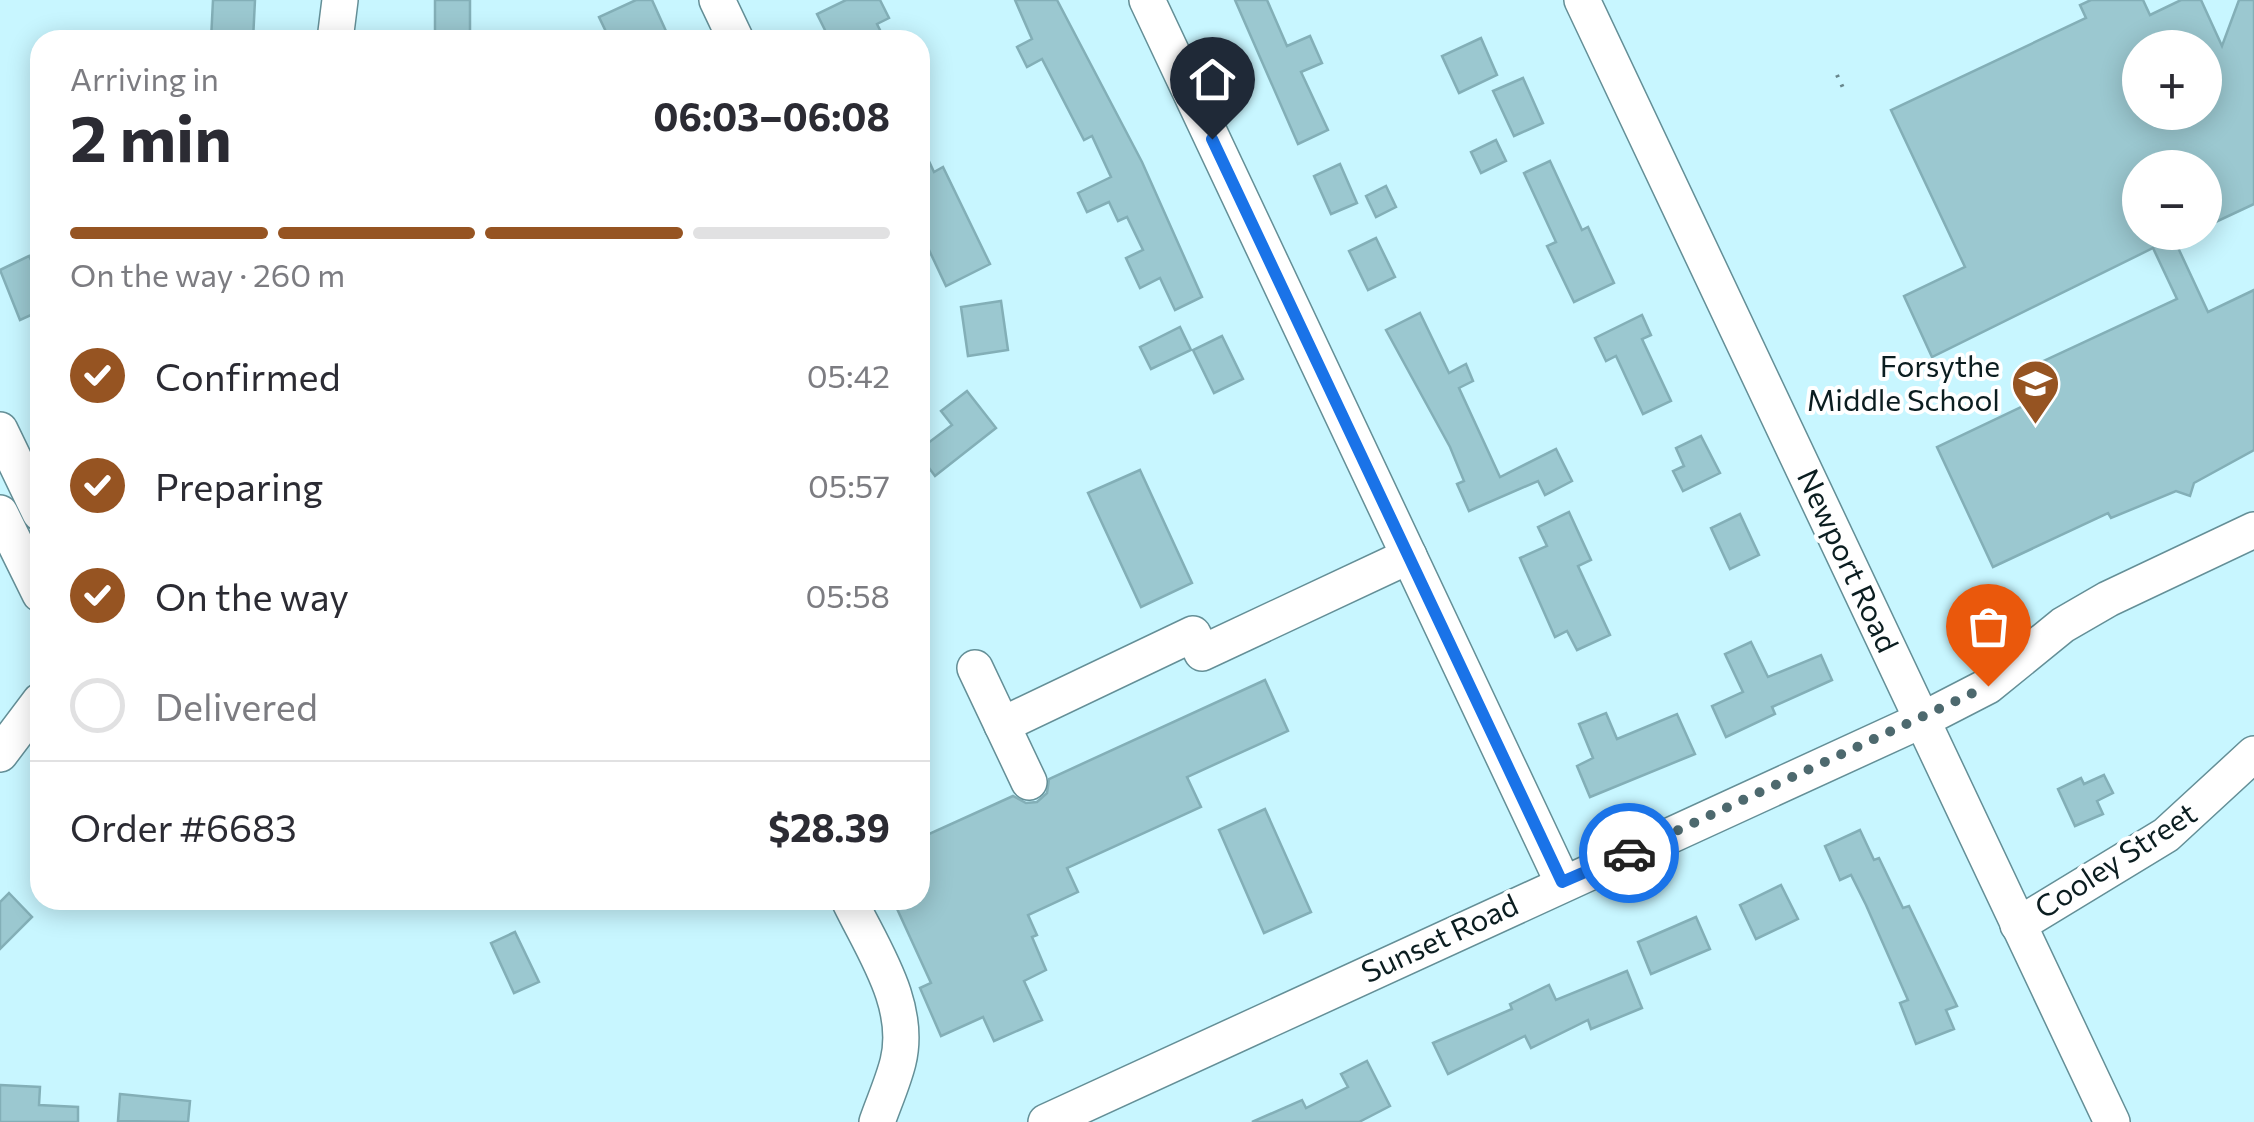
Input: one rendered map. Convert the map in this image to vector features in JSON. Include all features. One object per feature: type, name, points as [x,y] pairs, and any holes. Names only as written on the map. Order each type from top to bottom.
[{"type":"street","points":[[337,30],[340,0]]},
{"type":"street","points":[[717,0],[731,30]]},
{"type":"street","points":[[1147,0],[1562,882]]},
{"type":"street","name":"Newport Road","points":[[1582,0],[2111,1121]]},
{"type":"street","points":[[0,430],[30,492]]},
{"type":"street","points":[[0,513],[30,574]]},
{"type":"street","name":"Sunset Road","points":[[1046,1122],[1922,720],[1988,686],[2063,625],[2108,599],[2254,530]]},
{"type":"street","points":[[1002,725],[1193,634],[1202,653],[1408,556]]},
{"type":"street","points":[[975,668],[1029,782]]},
{"type":"street","points":[[0,754],[30,715]]},
{"type":"street","name":"Cooley Street","points":[[2018,925],[2166,835],[2254,754]]},
{"type":"street","points":[[855,910],[896,998],[902,1025],[899,1061],[877,1122]]},
{"type":"path","points":[[1837,75],[1845,92]]},
{"type":"building","points":[[213,0],[255,0],[254,30],[212,30]]},
{"type":"building","points":[[435,0],[470,0],[470,30],[435,30]]},
{"type":"building","points":[[636,0],[652,0],[666,30],[605,30],[599,17]]},
{"type":"building","points":[[846,0],[880,0],[889,18],[877,24],[880,30],[825,30],[817,14]]},
{"type":"building","points":[[1015,0],[1057,0],[1142,162],[1202,297],[1175,310],[1160,278],[1140,288],[1126,258],[1143,250],[1127,217],[1118,221],[1109,202],[1087,212],[1078,193],[1111,177],[1092,136],[1084,140],[1042,59],[1027,67],[1017,47],[1032,39]]},
{"type":"building","points":[[1235,0],[1267,0],[1287,46],[1310,36],[1322,63],[1301,72],[1328,130],[1298,144]]},
{"type":"building","points":[[2091,0],[2143,0],[2150,15],[2181,0],[2201,0],[2215,30],[2122,30],[2122,130],[2222,130],[2222,46],[2239,0],[2254,0],[2254,204],[2222,219],[2222,150],[2122,150],[2122,250],[2149,250],[1932,357],[1904,296],[1965,267],[1891,110],[2086,18],[2080,5]]},
{"type":"building","points":[[1481,38],[1497,75],[1459,93],[1442,56]]},
{"type":"building","points":[[1523,78],[1543,123],[1514,136],[1493,91]]},
{"type":"building","points":[[1496,140],[1506,161],[1481,173],[1471,152]]},
{"type":"building","points":[[1550,161],[1582,230],[1588,227],[1614,283],[1574,302],[1547,246],[1556,242],[1524,173]]},
{"type":"building","points":[[930,163],[934,172],[943,167],[990,264],[946,286],[930,252]]},
{"type":"building","points":[[1340,164],[1357,203],[1331,214],[1314,176]]},
{"type":"building","points":[[1386,186],[1396,207],[1376,217],[1366,196]]},
{"type":"building","points":[[1376,238],[1395,277],[1368,290],[1349,251]]},
{"type":"building","points":[[2154,250],[2179,250],[2208,312],[2254,290],[2254,450],[2194,483],[2190,496],[2176,491],[2111,518],[2108,513],[1993,567],[1937,447],[2036,400],[2022,371],[2177,299]]},
{"type":"building","points":[[29,256],[30,316],[20,320],[0,270]]},
{"type":"building","points":[[1001,301],[1008,350],[968,356],[961,307]]},
{"type":"building","points":[[1420,313],[1449,373],[1466,364],[1473,381],[1459,388],[1500,477],[1556,449],[1572,481],[1545,495],[1538,481],[1469,511],[1457,484],[1464,481],[1450,447],[1386,330]]},
{"type":"building","points":[[1642,315],[1651,335],[1642,339],[1671,401],[1643,414],[1616,356],[1606,361],[1595,338]]},
{"type":"building","points":[[1180,327],[1191,350],[1151,369],[1140,347]]},
{"type":"building","points":[[1222,336],[1243,379],[1214,393],[1193,350]]},
{"type":"building","points":[[967,391],[996,428],[935,476],[930,469],[930,442],[952,425],[941,411]]},
{"type":"building","points":[[1701,436],[1720,473],[1683,491],[1673,471],[1684,466],[1676,448]]},
{"type":"building","points":[[1140,470],[1192,583],[1141,607],[1088,493]]},
{"type":"building","points":[[1569,512],[1591,560],[1578,566],[1610,635],[1577,650],[1567,631],[1555,637],[1520,558],[1547,546],[1538,527]]},
{"type":"building","points":[[1740,514],[1759,555],[1730,569],[1711,528]]},
{"type":"building","points":[[1751,642],[1768,677],[1821,655],[1832,680],[1772,707],[1775,714],[1726,737],[1712,706],[1743,692],[1725,654]]},
{"type":"building","points":[[1265,680],[1288,731],[1187,777],[1201,807],[1067,868],[1078,892],[1028,915],[1037,935],[1032,937],[1046,970],[1024,981],[1042,1020],[994,1041],[983,1017],[941,1036],[920,988],[931,983],[898,910],[930,910],[930,833],[1013,796],[1026,803],[1037,802],[1047,793],[1049,779]]},
{"type":"building","points":[[1606,713],[1617,739],[1677,714],[1695,754],[1590,797],[1577,766],[1593,758],[1579,724]]},
{"type":"building","points":[[2104,775],[2113,793],[2097,801],[2103,814],[2075,826],[2058,789],[2081,778],[2084,784]]},
{"type":"building","points":[[1265,809],[1311,912],[1264,933],[1219,830]]},
{"type":"building","points":[[1860,830],[1874,860],[1879,858],[1903,908],[1909,906],[1957,1006],[1946,1010],[1954,1029],[1916,1044],[1900,1003],[1908,1000],[1866,905],[1851,875],[1840,880],[1825,846]]},
{"type":"building","points":[[1781,885],[1798,919],[1756,939],[1740,905]]},
{"type":"building","points":[[9,893],[32,917],[0,949],[0,902]]},
{"type":"building","points":[[1696,917],[1710,949],[1651,974],[1638,942]]},
{"type":"building","points":[[515,932],[539,982],[514,993],[491,943]]},
{"type":"building","points":[[1627,971],[1642,1008],[1591,1029],[1588,1020],[1531,1048],[1525,1036],[1448,1074],[1433,1043],[1512,1009],[1510,1004],[1549,985],[1556,1000]]},
{"type":"building","points":[[1367,1061],[1390,1106],[1359,1122],[1252,1122],[1302,1100],[1306,1108],[1348,1087],[1341,1074]]},
{"type":"building","points":[[0,1085],[40,1087],[39,1105],[78,1107],[78,1122],[0,1122]]},
{"type":"building","points":[[120,1094],[190,1101],[188,1122],[118,1121]]},
{"type":"way so far","points":[[1629,853],[1988,686]]},
{"type":"place","name":"Forsythe Middle School","points":[[2035,426]]},
{"type":"route","points":[[1212,139],[1562,882],[1629,853]]}]
